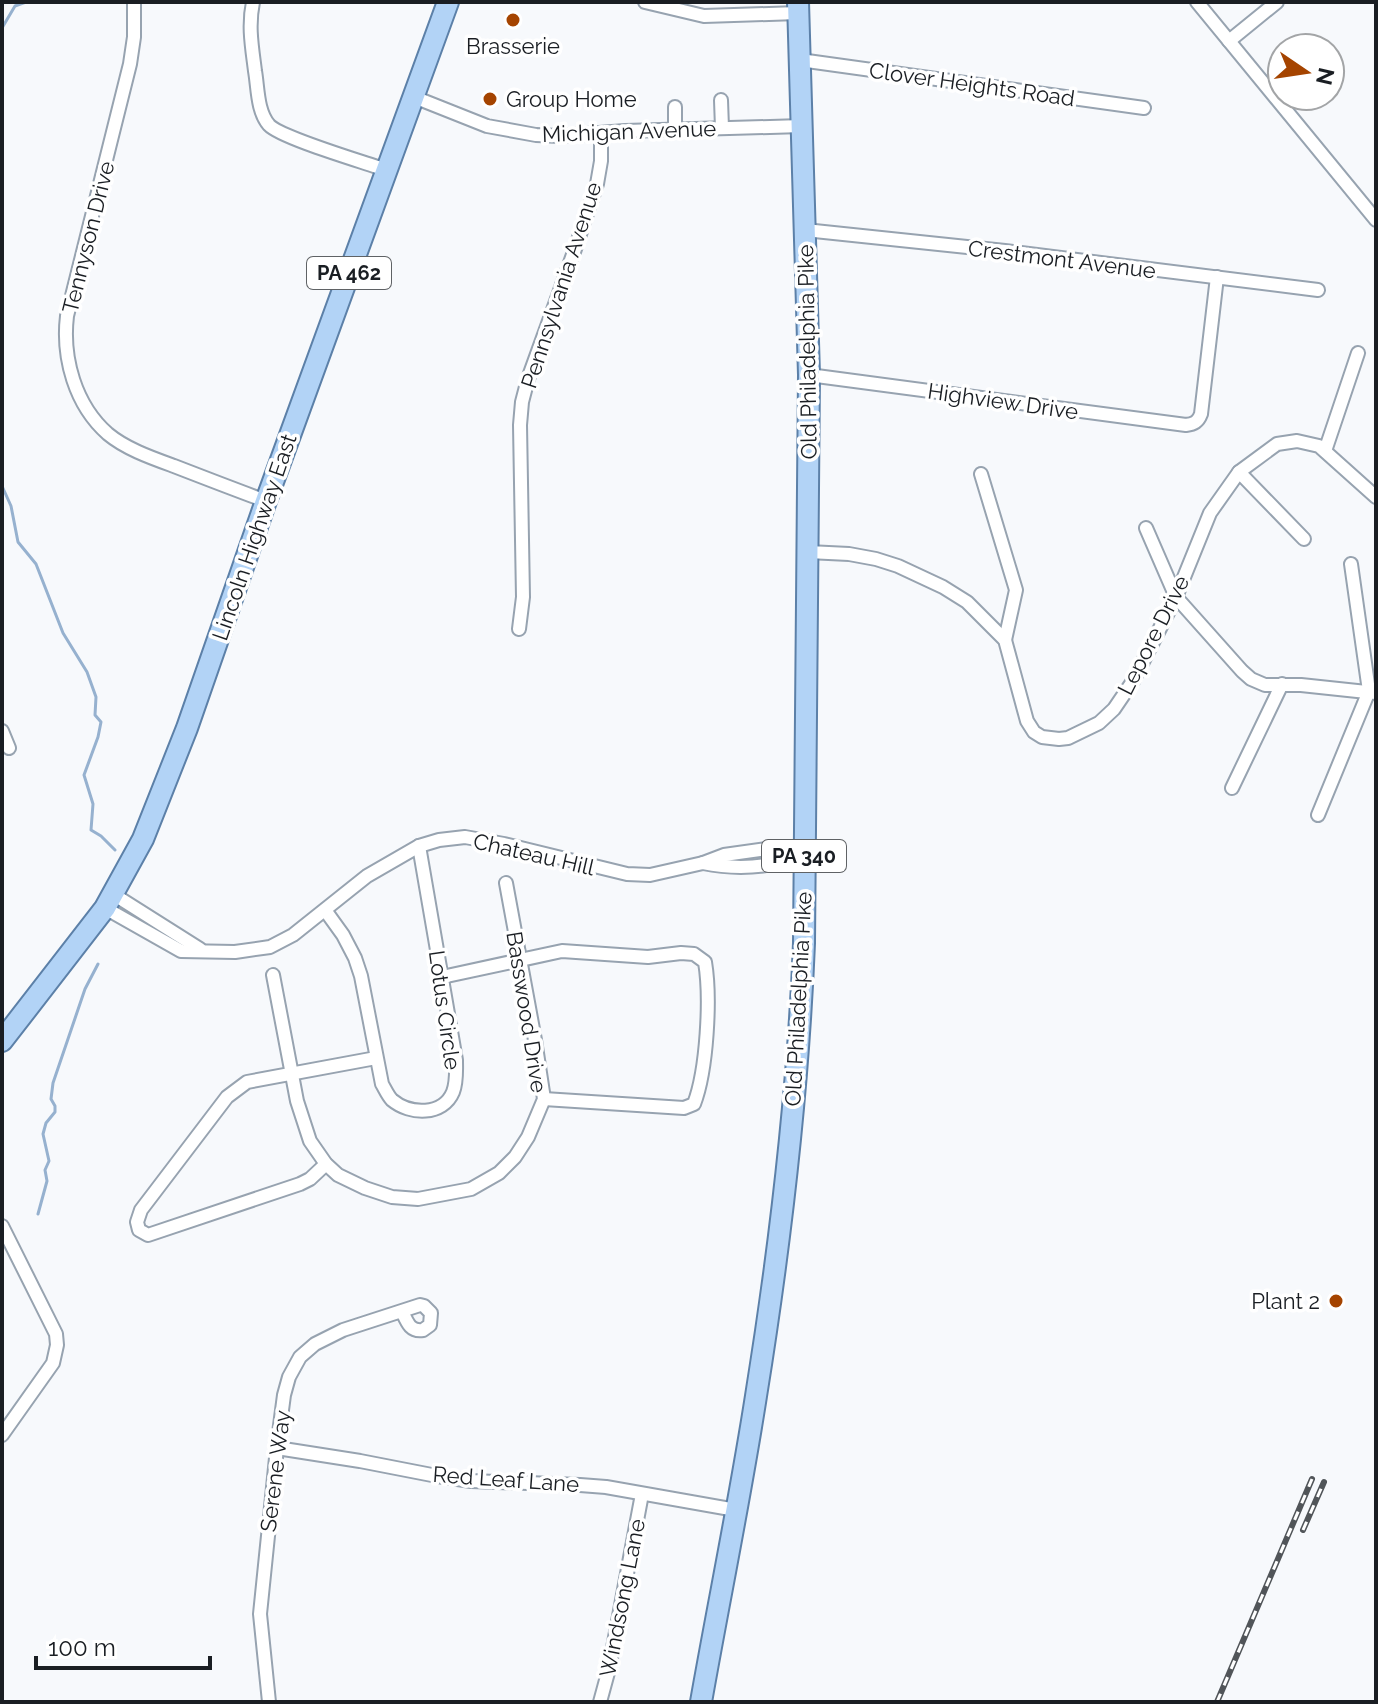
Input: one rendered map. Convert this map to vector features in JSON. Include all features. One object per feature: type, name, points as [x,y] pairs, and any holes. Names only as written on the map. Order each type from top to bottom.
[{"type":"main road","name":"Lincoln Highway East","points":[[2,1041],[109,901],[143,839],[163,793],[448,2]]},
{"type":"main road","name":"Old Philadelphia Pike","points":[[701,1702],[761,1364],[798,1061],[804,943],[809,375],[798,7]]},
{"type":"street","name":"Tennyson Drive","points":[[134,2],[135,25],[130,64],[67,316],[66,344],[72,375],[94,419],[110,435],[140,453],[266,501]]},
{"type":"street","points":[[253,2],[250,32],[260,103],[271,127],[386,170]]},
{"type":"street","points":[[645,2],[704,16],[798,7]]},
{"type":"street","points":[[1197,2],[1376,220]]},
{"type":"street","points":[[1229,41],[1277,2]]},
{"type":"street","name":"Clover Heights Road","points":[[800,60],[1144,108]]},
{"type":"street","name":"Michigan Avenue","points":[[414,97],[487,126],[511,132],[560,136],[802,126]]},
{"type":"street","points":[[721,100],[722,128]]},
{"type":"street","points":[[675,107],[675,130]]},
{"type":"street","name":"Pennsylvania Avenue","points":[[519,629],[523,597],[522,402],[597,184],[601,133]]},
{"type":"street","name":"Crestmont Avenue","points":[[805,230],[1318,290]]},
{"type":"street","name":"Highview Drive","points":[[809,375],[1186,425],[1197,421],[1201,414],[1217,277]]},
{"type":"street","points":[[1325,451],[1358,353]]},
{"type":"street","name":"Lepore Drive","points":[[1005,640],[1027,721],[1034,732],[1049,739],[1068,738],[1099,723],[1114,709],[1133,681],[1176,597],[1210,513],[1239,472],[1277,444],[1297,441],[1319,446],[1376,497]]},
{"type":"street","points":[[1239,472],[1304,539]]},
{"type":"street","points":[[981,474],[1016,590],[1005,640]]},
{"type":"street","points":[[1146,528],[1176,597],[1251,679],[1265,685],[1373,692]]},
{"type":"street","points":[[808,552],[849,554],[898,566],[956,594],[1005,640]]},
{"type":"street","points":[[1318,815],[1373,692],[1351,564]]},
{"type":"street","points":[[1232,788],[1282,684]]},
{"type":"street","points":[[2,731],[9,748]]},
{"type":"street","name":"Chateau Hill","points":[[109,901],[203,951],[235,952],[270,947],[293,935],[367,876],[419,846],[439,840],[465,837],[504,844],[627,874],[650,875],[724,855],[781,847],[804,856]]},
{"type":"street","name":"Lotus Circle","points":[[325,910],[343,935],[361,976],[382,1084],[391,1099],[410,1109],[425,1111],[440,1106],[452,1094],[457,1076],[456,1060],[419,846]]},
{"type":"street","name":"Basswood Drive","points":[[273,975],[297,1101],[310,1141],[326,1164],[338,1175],[392,1197],[418,1199],[471,1189],[499,1173],[515,1157],[528,1137],[544,1099],[506,883]]},
{"type":"street","points":[[442,977],[562,951],[648,957],[681,953],[694,954],[705,962],[709,984],[705,1041],[694,1104],[684,1108],[544,1099]]},
{"type":"street","points":[[326,1164],[300,1184],[148,1235],[139,1230],[137,1222],[141,1210],[227,1097],[247,1082],[376,1058]]},
{"type":"street","points":[[2,1226],[56,1334],[57,1345],[53,1363],[2,1435]]},
{"type":"street","name":"Serene Way","points":[[269,1702],[260,1614],[277,1448],[289,1377],[300,1357],[315,1344],[343,1330],[402,1311]]},
{"type":"street","name":"Red Leaf Lane","points":[[277,1448],[471,1481],[580,1485],[736,1510]]},
{"type":"street","name":"Windsong Lane","points":[[600,1702],[642,1494]]},
{"type":"waterway","points":[[2,28],[15,6],[26,2]]},
{"type":"waterway","points":[[2,486],[11,506],[18,542],[36,564],[63,633],[87,672],[96,697],[95,715],[101,722],[84,775],[93,804],[91,830],[115,850]]},
{"type":"waterway","points":[[38,1214],[49,1161],[43,1134],[46,1123],[55,1112],[51,1099],[53,1083],[85,989],[98,964]]},
{"type":"railway","points":[[1217,1702],[1312,1479]]},
{"type":"railway","points":[[1303,1530],[1324,1482]]},
{"type":"place","name":"Brasserie","points":[[513,20]]},
{"type":"place","name":"Group Home","points":[[490,99]]},
{"type":"place","name":"Plant 2","points":[[1336,1301]]}]
